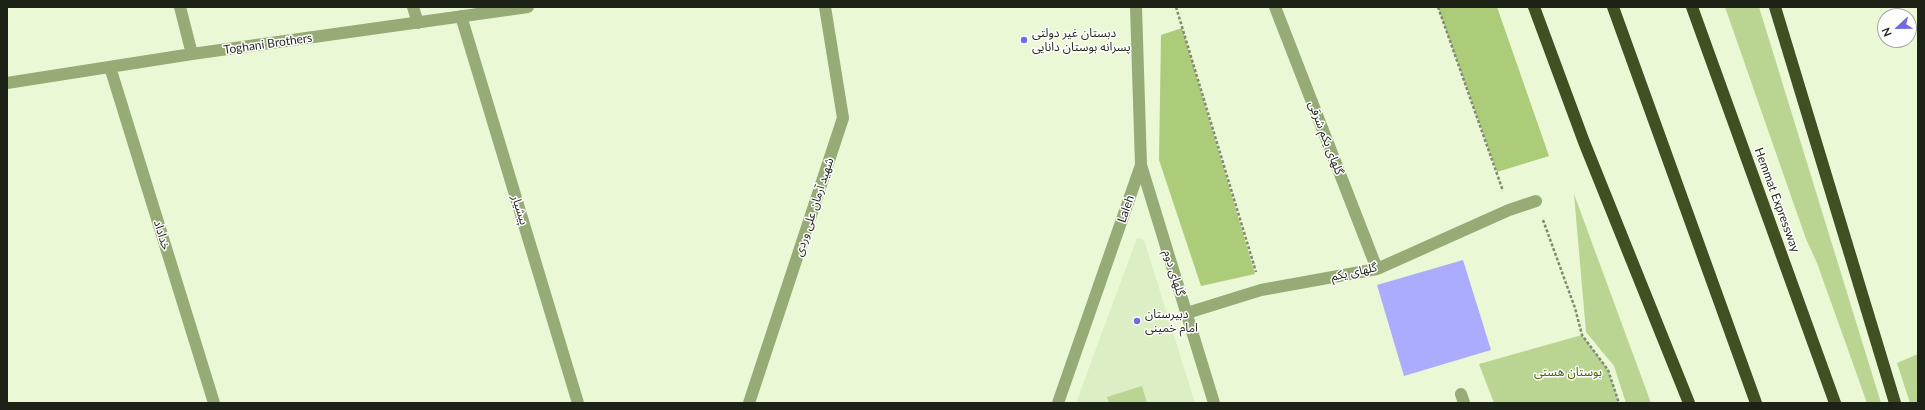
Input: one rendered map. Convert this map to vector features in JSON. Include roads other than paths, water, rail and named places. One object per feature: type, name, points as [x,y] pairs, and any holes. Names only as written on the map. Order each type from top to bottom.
[{"type":"highway","points":[[1534,7],[1584,142],[1689,403]]},
{"type":"highway","points":[[1614,7],[1756,403]]},
{"type":"highway","name":"Hemmat Expressway","points":[[1692,7],[1835,403]]},
{"type":"highway","points":[[1775,7],[1896,403]]},
{"type":"street","points":[[180,7],[192,54]]},
{"type":"street","points":[[414,7],[418,22]]},
{"type":"street","name":"Toghani Brothers","points":[[7,83],[192,54],[528,7]]},
{"type":"street","name":"شهید آرمان علی وردی","points":[[749,403],[843,118],[825,7]]},
{"type":"street","name":"Laleh","points":[[1058,403],[1141,165],[1136,7]]},
{"type":"street","name":"گلهای یکم شرقی","points":[[1274,7],[1377,269]]},
{"type":"street","name":"پیشیار","points":[[461,16],[578,403]]},
{"type":"street","name":"خداداد","points":[[110,67],[214,403]]},
{"type":"street","name":"گلهای دوم","points":[[1141,165],[1214,403]]},
{"type":"street","name":"گلهای یکم","points":[[1186,313],[1261,290],[1377,269],[1509,210],[1536,201]]},
{"type":"place","name":"دبستان غیر دولتی پسرانه بوستان دانایی","points":[[1024,40]]},
{"type":"place","name":"دبیرستان امام خمینی","points":[[1137,321]]},
{"type":"park label","name":"بوستان هستی","points":[[1568,372]]}]
